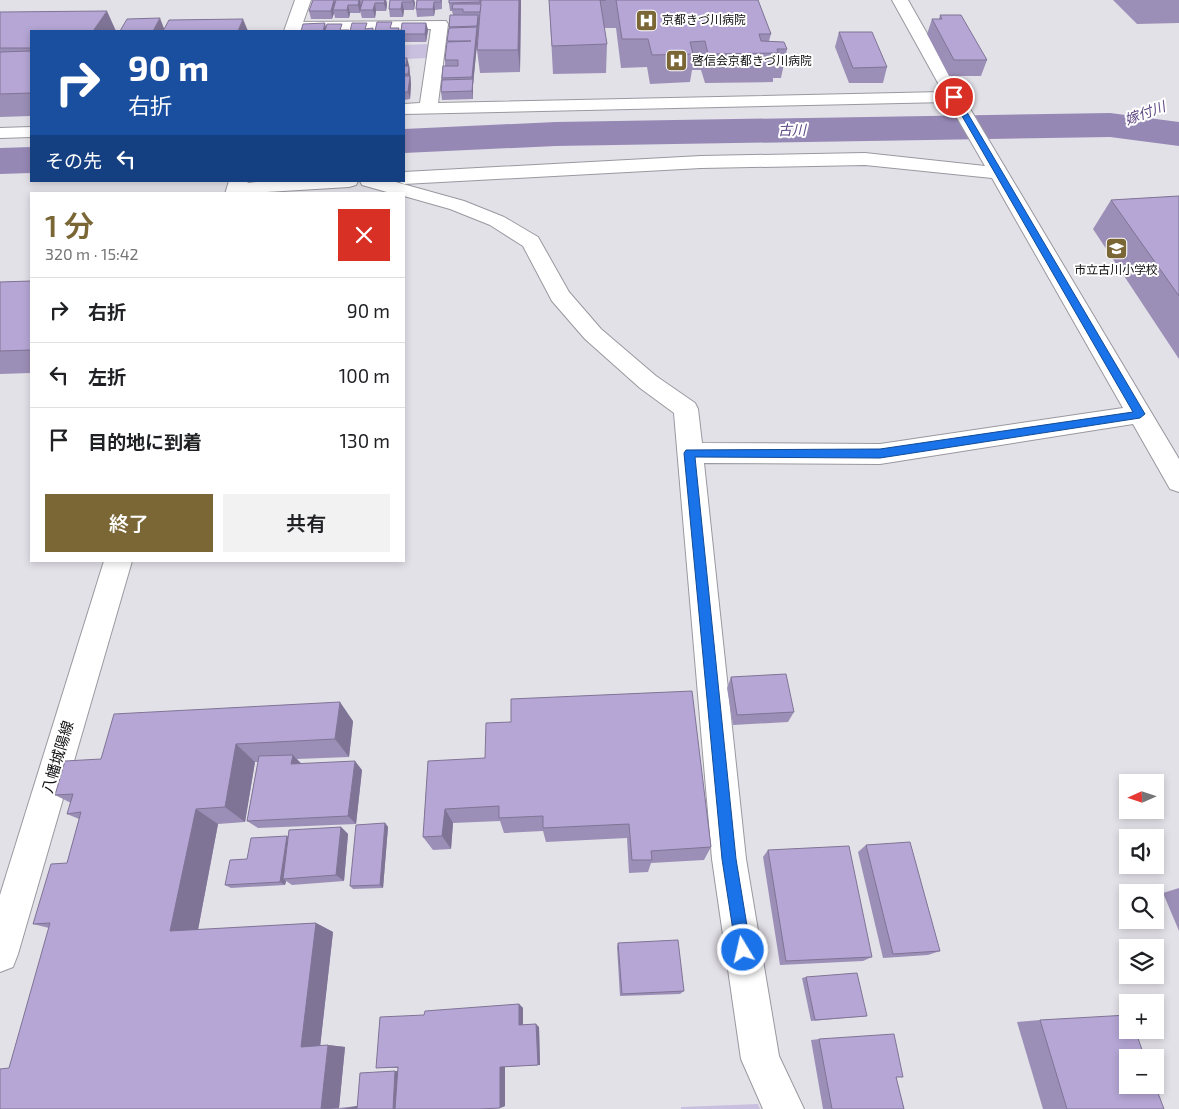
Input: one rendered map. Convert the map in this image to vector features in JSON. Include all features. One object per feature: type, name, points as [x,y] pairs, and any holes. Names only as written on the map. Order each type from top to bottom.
[{"type":"street","points":[[303,0],[293,29],[440,24],[428,108]]},
{"type":"street","points":[[900,0],[954,97],[1179,482]]},
{"type":"street","points":[[405,109],[954,97]]},
{"type":"street","points":[[0,133],[30,132]]},
{"type":"street","points":[[405,178],[701,162],[865,159],[997,169]]},
{"type":"street","points":[[237,188],[333,182]]},
{"type":"street","points":[[373,182],[457,205],[497,220],[531,242],[560,296],[592,334],[648,382],[686,409],[729,859],[760,1059],[784,1109]]},
{"type":"street","points":[[690,453],[880,454],[1140,414]]},
{"type":"street","name":"八幡城陽線","points":[[0,954],[118,562]]},
{"type":"shaded area","points":[[430,44],[428,58],[405,59],[405,45]]},
{"type":"shaded area","points":[[758,1104],[760,1109],[681,1109],[681,1107]]},
{"type":"building","points":[[313,0],[334,0],[331,11],[309,11]]},
{"type":"building","points":[[336,0],[359,0],[358,5],[348,5],[347,10],[333,10]]},
{"type":"building","points":[[363,0],[385,0],[384,3],[375,3],[373,10],[360,10]]},
{"type":"building","points":[[390,0],[413,0],[412,2],[402,2],[401,9],[389,9]]},
{"type":"building","points":[[417,0],[441,0],[441,2],[434,2],[433,9],[416,9]]},
{"type":"building","points":[[449,0],[480,0],[480,2],[449,3]]},
{"type":"building","points":[[481,0],[519,0],[518,50],[477,50]]},
{"type":"building","points":[[549,0],[600,0],[607,44],[552,46]]},
{"type":"building","points":[[616,0],[758,0],[771,34],[759,34],[761,41],[784,42],[787,49],[777,49],[778,53],[708,54],[705,41],[690,42],[693,54],[652,55],[648,39],[622,39]]},
{"type":"building","points":[[453,4],[481,4],[480,12],[463,12],[463,9],[452,9]]},
{"type":"building","points":[[107,11],[94,30],[30,30],[30,48],[0,48],[0,12]]},
{"type":"building","points":[[450,15],[478,15],[477,26],[449,27]]},
{"type":"building","points":[[940,15],[961,15],[987,60],[954,60],[932,19],[942,19]]},
{"type":"building","points":[[160,18],[154,30],[121,30],[127,19]]},
{"type":"building","points":[[243,19],[238,30],[164,30],[169,20]]},
{"type":"building","points":[[377,22],[392,22],[390,28],[399,28],[398,30],[375,30]]},
{"type":"building","points":[[325,23],[323,30],[301,30],[303,24]]},
{"type":"building","points":[[352,23],[367,23],[365,29],[373,28],[373,30],[350,30]]},
{"type":"building","points":[[402,23],[426,23],[425,34],[405,34],[405,30],[401,30]]},
{"type":"building","points":[[327,24],[342,24],[340,30],[325,30]]},
{"type":"building","points":[[477,27],[472,77],[442,78],[443,66],[458,66],[458,60],[445,60],[447,42],[471,41],[447,41],[449,28]]},
{"type":"building","points":[[839,32],[872,32],[887,67],[853,68]]},
{"type":"building","points":[[30,51],[30,93],[0,94],[0,52]]},
{"type":"building","points":[[405,66],[409,66],[408,74],[405,74]]},
{"type":"building","points":[[405,76],[410,76],[408,92],[405,92]]},
{"type":"building","points":[[473,79],[472,91],[441,92],[442,80]]},
{"type":"building","points":[[1179,196],[1179,296],[1111,200]]},
{"type":"building","points":[[30,281],[30,350],[0,351],[0,282]]},
{"type":"building","points":[[786,674],[794,712],[737,715],[731,677]]},
{"type":"building","points":[[692,691],[711,847],[651,851],[652,860],[632,860],[629,824],[543,828],[543,816],[499,818],[499,806],[445,809],[442,836],[423,837],[428,761],[485,758],[486,723],[511,722],[511,699]]},
{"type":"building","points":[[340,702],[335,739],[236,744],[225,807],[196,809],[170,931],[316,923],[301,1047],[328,1045],[321,1109],[0,1109],[0,1069],[9,1068],[50,923],[33,924],[51,864],[67,863],[81,812],[67,814],[73,794],[55,795],[65,761],[101,759],[114,714]]},
{"type":"building","points":[[293,755],[291,764],[355,761],[348,816],[247,821],[259,756]]},
{"type":"building","points":[[385,823],[380,885],[350,886],[356,825]]},
{"type":"building","points":[[341,827],[336,875],[283,879],[289,830]]},
{"type":"building","points":[[287,836],[280,882],[225,885],[230,860],[247,859],[251,838]]},
{"type":"building","points":[[910,842],[940,951],[893,954],[866,845]]},
{"type":"building","points":[[849,846],[872,957],[786,961],[768,850]]},
{"type":"building","points":[[678,940],[684,991],[622,994],[618,943]]},
{"type":"building","points":[[857,973],[867,1016],[815,1020],[806,977]]},
{"type":"building","points":[[519,1004],[519,1025],[536,1024],[538,1065],[500,1067],[500,1108],[395,1109],[398,1067],[376,1068],[380,1017],[424,1015],[425,1011]]},
{"type":"building","points":[[1119,1016],[1119,1039],[1138,1039],[1142,1049],[1119,1049],[1119,1094],[1158,1094],[1164,1109],[1067,1109],[1040,1020]]},
{"type":"building","points":[[894,1034],[903,1077],[896,1077],[904,1109],[832,1109],[819,1039]]},
{"type":"building","points":[[395,1071],[393,1109],[357,1109],[360,1073]]},
{"type":"waterway","name":"古川","points":[[405,141],[556,134],[1110,125],[1179,134]]},
{"type":"waterway","name":"古川","points":[[0,161],[30,160]]},
{"type":"place","name":"京都きづ川病院","points":[[646,20]]},
{"type":"place","name":"啓信会京都きづ川病院","points":[[676,61]]},
{"type":"place","name":"市立古川小学校","points":[[1116,249]]},
{"type":"route","points":[[743,950],[729,859],[690,453],[880,454],[1140,414],[954,97]]},
{"type":"water label","name":"嫁付川","points":[[1145,113]]}]
